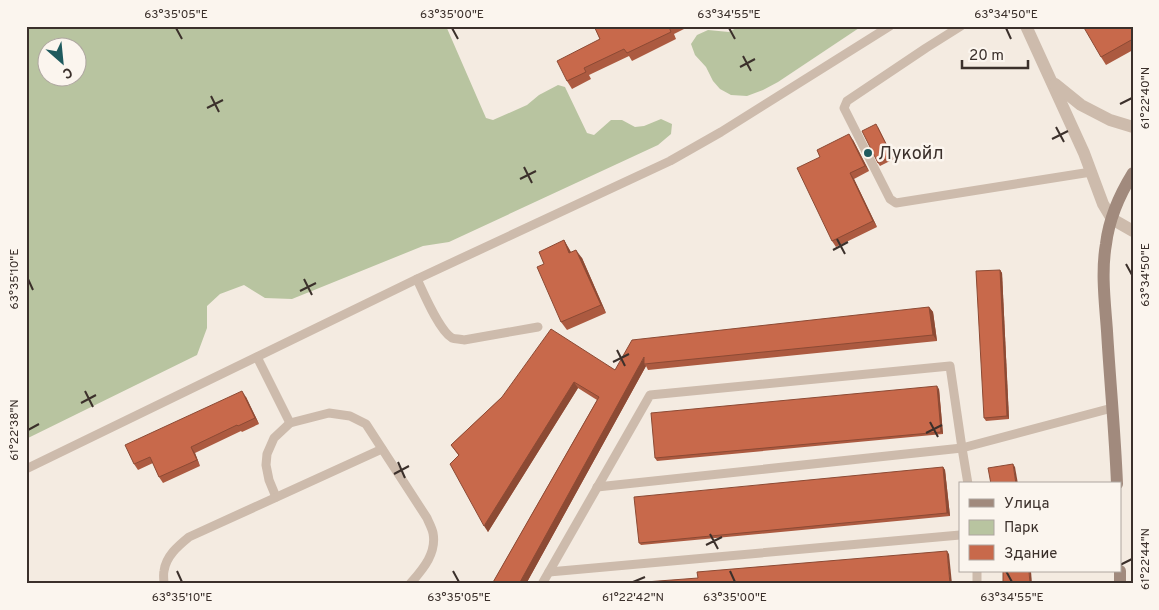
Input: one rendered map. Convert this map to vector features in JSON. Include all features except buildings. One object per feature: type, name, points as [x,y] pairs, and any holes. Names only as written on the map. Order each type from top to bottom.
[{"type":"main road","points":[[1117,482],[1104,265],[1106,243],[1112,219],[1124,188],[1133,173]]},
{"type":"street","points":[[1026,26],[1084,153],[1103,204],[1112,219],[1133,231]]},
{"type":"street","points":[[1053,83],[1082,105],[1110,120],[1133,127]]},
{"type":"lane","points":[[26,469],[417,279],[670,161],[721,132],[890,26]]},
{"type":"lane","points":[[960,26],[847,100],[844,108],[890,198],[896,203],[1091,172]]},
{"type":"lane","points":[[417,279],[439,324],[454,339],[464,340],[538,328]]},
{"type":"lane","points":[[257,357],[290,423]]},
{"type":"lane","points":[[542,584],[650,395],[950,366],[968,482]]},
{"type":"lane","points":[[598,487],[962,448],[1112,408]]},
{"type":"lane","points":[[276,497],[269,480],[266,465],[267,454],[274,438],[290,423],[329,413],[350,416],[366,424],[427,518],[433,534],[433,550],[426,566],[410,584]]},
{"type":"lane","points":[[164,584],[164,571],[170,555],[180,544],[189,538],[382,449]]},
{"type":"lane","points":[[549,572],[959,535]]},
{"type":"green space","points":[[26,26],[446,26],[486,118],[493,120],[527,105],[539,95],[558,85],[565,87],[587,133],[594,135],[611,120],[622,120],[635,127],[644,126],[661,119],[672,124],[671,134],[658,145],[449,242],[423,246],[292,299],[265,298],[244,285],[220,294],[207,306],[207,328],[197,355],[26,439]]},
{"type":"green space","points":[[740,26],[862,26],[778,82],[747,96],[731,95],[720,89],[713,81],[706,67],[695,55],[691,44],[697,35],[708,30],[729,32]]},
{"type":"place","name":"Лукойл","points":[[868,153]]}]
